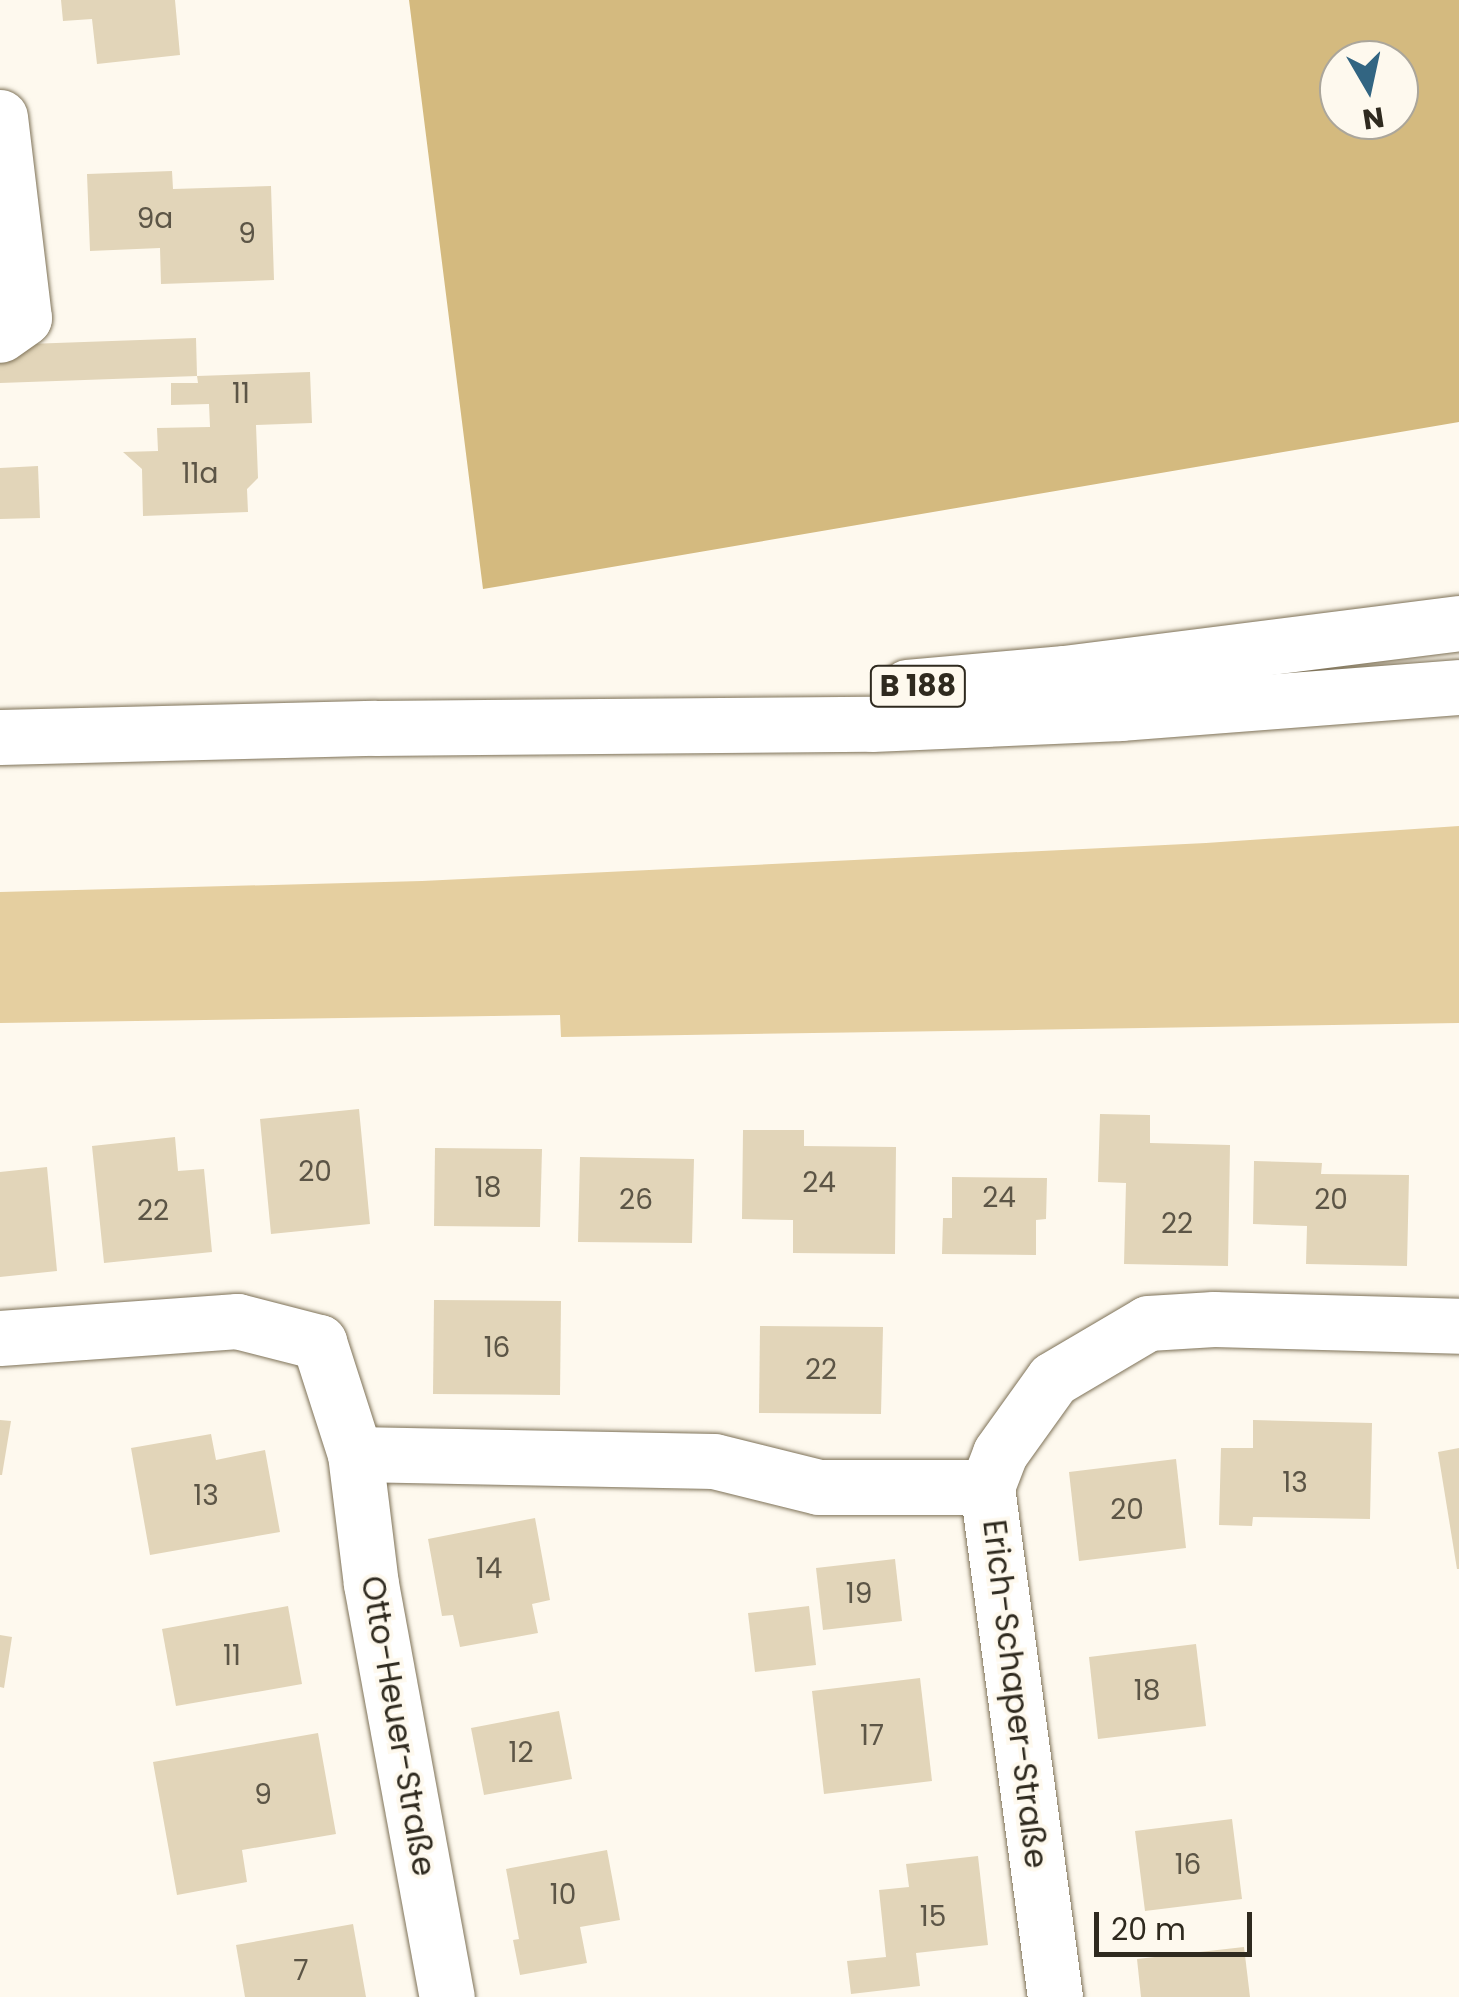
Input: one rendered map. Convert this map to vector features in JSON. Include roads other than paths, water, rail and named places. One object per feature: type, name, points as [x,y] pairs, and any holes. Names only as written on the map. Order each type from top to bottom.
[{"type":"street","points":[[0,117],[24,318],[0,335]]},
{"type":"street","name":"B 188","points":[[375,728],[1064,673],[1459,623]]},
{"type":"street","name":"B 188","points":[[0,738],[375,728],[872,724],[1121,713],[1459,687]]},
{"type":"street","points":[[987,1486],[1000,1454],[1053,1380],[1148,1323],[1214,1319],[1459,1326]]},
{"type":"street","name":"Otto-Heuer-Straße","points":[[0,1338],[238,1321],[319,1342],[356,1454],[370,1584],[447,1997]]},
{"type":"street","name":"Erich-Schaper-Straße","points":[[356,1454],[714,1460],[819,1486],[987,1486],[1055,1997]]}]
